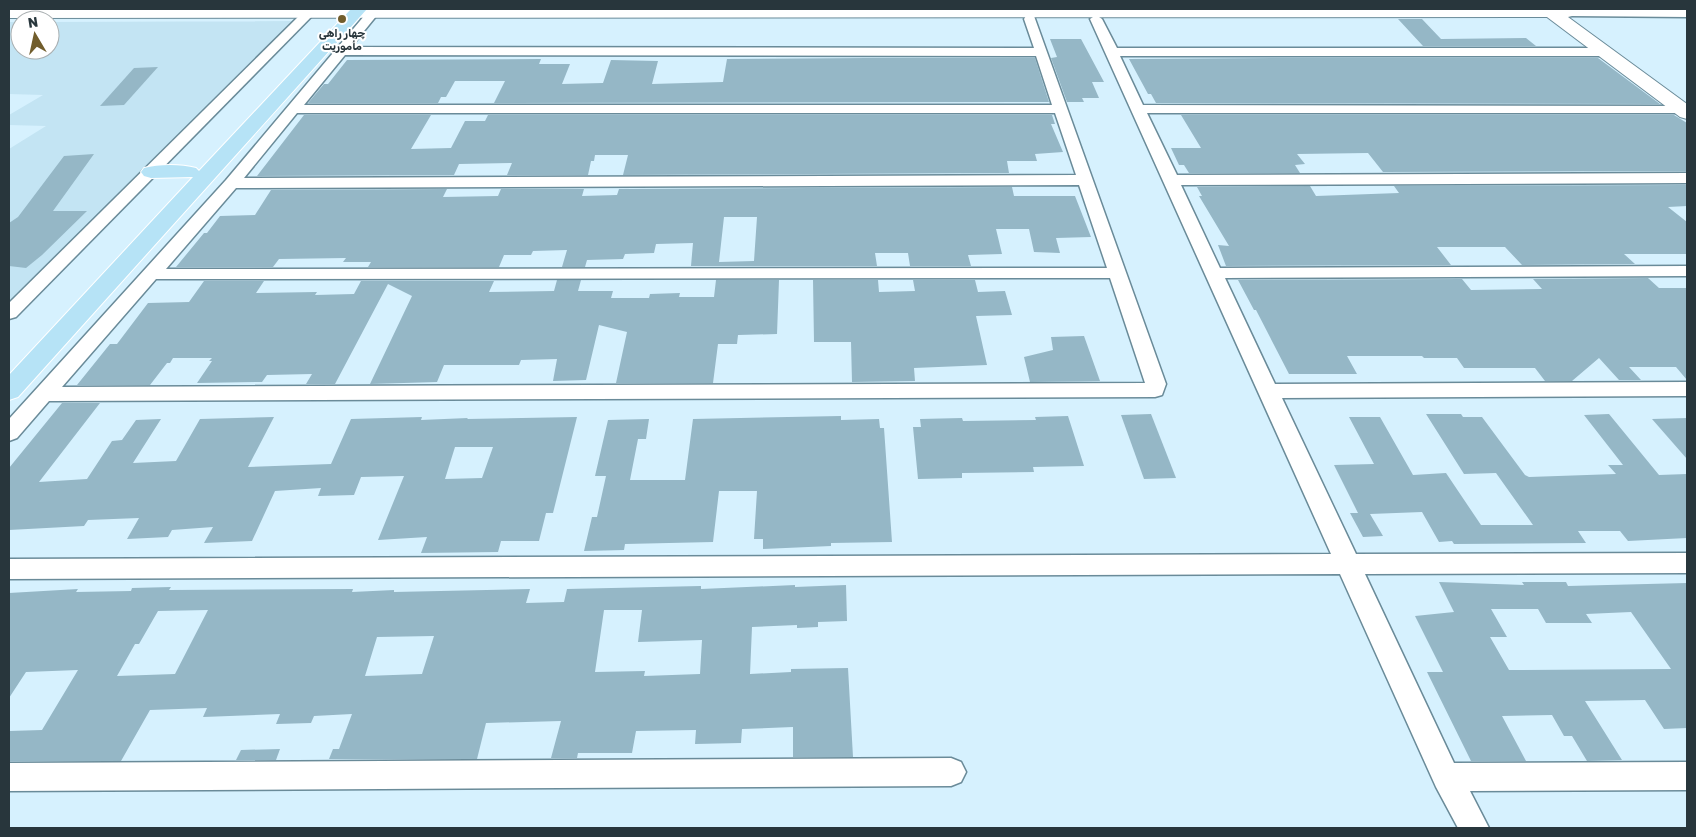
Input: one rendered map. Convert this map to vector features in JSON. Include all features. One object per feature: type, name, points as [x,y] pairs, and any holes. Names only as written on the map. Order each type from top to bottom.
[{"type":"highway","points":[[9,364],[189,172],[354,14]]},
{"type":"highway","points":[[9,391],[354,14]]},
{"type":"highway","points":[[151,172],[189,172]]},
{"type":"street","points":[[977,15],[1003,10],[1563,14],[1687,21]]},
{"type":"street","points":[[9,13],[247,11],[308,14]]},
{"type":"street","points":[[60,22],[308,14],[977,15],[1030,19],[1096,19],[1687,13]]},
{"type":"street","points":[[9,313],[308,14]]},
{"type":"street","points":[[9,433],[232,183],[341,51],[354,14]]},
{"type":"street","points":[[1563,14],[1604,52],[1685,107]]},
{"type":"street","points":[[1563,14],[1685,107]]},
{"type":"street","points":[[44,394],[1155,390],[1156,384],[1030,19]]},
{"type":"street","points":[[1096,19],[1446,777],[1474,828]]},
{"type":"street","points":[[341,51],[1041,52]]},
{"type":"street","points":[[1112,52],[1604,52]]},
{"type":"street","points":[[1137,109],[1685,107]]},
{"type":"street","points":[[293,109],[1061,109]]},
{"type":"street","points":[[1170,180],[1687,178]]},
{"type":"street","points":[[232,183],[1085,180]]},
{"type":"street","points":[[1214,273],[1687,271]]},
{"type":"street","points":[[150,274],[1117,273]]},
{"type":"street","points":[[1268,391],[1687,389]]},
{"type":"street","points":[[9,569],[1687,563]]},
{"type":"street","points":[[9,777],[951,772]]},
{"type":"street","points":[[1446,777],[1687,776]]},
{"type":"shaded area","points":[[302,21],[9,313],[9,149],[46,126],[9,125],[9,115],[43,95],[9,94],[9,22],[10,60],[60,60],[60,22]]},
{"type":"building","points":[[1398,19],[1422,19],[1441,39],[1526,38],[1536,46],[1423,46]]},
{"type":"building","points":[[1050,39],[1081,39],[1104,82],[1092,82],[1099,98],[1082,98],[1084,102],[1067,102],[1051,58],[1057,57]]},
{"type":"building","points":[[1035,58],[1049,102],[494,103],[505,81],[455,81],[446,97],[441,97],[438,103],[308,103],[324,84],[328,84],[347,60],[541,59],[539,64],[570,64],[562,84],[603,83],[611,60],[658,61],[652,84],[723,82],[727,59]]},
{"type":"building","points":[[1598,58],[1660,104],[1156,103],[1151,94],[1148,94],[1129,59]]},
{"type":"building","points":[[158,67],[124,105],[100,106],[134,68]]},
{"type":"building","points":[[304,115],[431,115],[411,149],[451,148],[465,121],[485,121],[488,115],[1052,115],[1055,124],[1051,124],[1063,152],[1035,154],[1037,161],[1007,161],[1009,173],[623,175],[628,155],[595,155],[594,161],[591,161],[588,175],[507,175],[512,163],[459,164],[454,175],[257,176]]},
{"type":"building","points":[[1181,115],[1674,115],[1687,123],[1687,171],[1383,172],[1368,153],[1297,154],[1305,164],[1295,165],[1300,173],[1189,173],[1184,165],[1179,165],[1171,148],[1201,148]]},
{"type":"building","points":[[94,154],[53,211],[87,211],[26,268],[9,266],[9,223],[18,217],[64,156]]},
{"type":"building","points":[[1687,185],[1687,206],[1668,207],[1687,222],[1687,254],[1624,254],[1635,264],[1522,265],[1505,247],[1437,247],[1451,265],[1226,266],[1218,245],[1229,246],[1199,196],[1202,196],[1197,187],[1310,186],[1316,196],[1399,193],[1394,186]]},
{"type":"building","points":[[1012,187],[1014,196],[1075,196],[1091,237],[1056,238],[1060,253],[1034,252],[1029,229],[996,229],[1002,254],[968,255],[971,266],[910,266],[908,253],[875,253],[877,266],[691,266],[693,243],[656,244],[654,253],[625,254],[623,259],[587,260],[585,267],[562,267],[567,250],[533,251],[531,255],[504,255],[499,267],[368,267],[371,262],[343,262],[346,258],[279,259],[273,267],[176,267],[220,216],[255,215],[271,190],[447,189],[443,197],[498,196],[501,189],[584,189],[582,196],[617,195],[619,189]],"holes":[[[724,217],[757,217],[754,261],[719,262]]]},
{"type":"building","points":[[1648,278],[1659,288],[1687,288],[1687,380],[1676,367],[1629,367],[1641,380],[1619,380],[1599,358],[1572,381],[1545,381],[1535,368],[1464,368],[1457,358],[1424,358],[1422,356],[1347,356],[1357,374],[1289,374],[1256,310],[1254,310],[1238,280],[1462,279],[1471,290],[1542,289],[1533,279]]},
{"type":"building","points":[[557,280],[581,280],[578,291],[613,291],[611,298],[649,298],[650,294],[680,293],[679,297],[714,297],[716,280],[779,280],[777,334],[738,335],[737,344],[718,344],[713,383],[616,383],[627,332],[599,325],[586,380],[553,381],[557,359],[521,360],[519,365],[444,365],[437,382],[370,384],[412,296],[388,284],[335,384],[306,384],[312,374],[267,375],[262,382],[197,383],[212,361],[209,361],[212,358],[173,358],[150,385],[77,385],[110,344],[117,344],[148,303],[189,302],[204,281],[264,281],[256,293],[317,292],[315,295],[354,294],[361,281],[494,281],[489,292],[554,291]]},
{"type":"building","points":[[813,280],[878,280],[879,292],[915,291],[913,280],[975,280],[978,292],[1005,291],[1012,315],[976,316],[987,365],[914,368],[915,381],[852,382],[851,342],[814,342]]},
{"type":"building","points":[[1084,336],[1100,381],[1030,382],[1024,357],[1053,350],[1051,337]]},
{"type":"building","points":[[62,403],[100,403],[39,482],[87,479],[112,441],[122,440],[136,420],[161,419],[133,463],[176,461],[200,419],[274,417],[248,467],[331,464],[351,419],[422,417],[421,420],[577,417],[553,513],[546,513],[539,541],[501,541],[498,552],[421,553],[427,537],[378,540],[404,476],[361,477],[354,495],[318,496],[321,488],[275,491],[252,541],[204,543],[213,527],[172,530],[168,537],[127,539],[139,518],[88,520],[84,526],[9,530],[9,468]],"holes":[[[455,447],[493,447],[482,478],[445,479]]]},
{"type":"building","points":[[1151,414],[1176,478],[1144,479],[1121,415]]},
{"type":"building","points":[[1426,414],[1461,414],[1463,417],[1482,417],[1525,475],[1529,477],[1616,474],[1608,465],[1623,465],[1584,415],[1609,414],[1659,475],[1687,474],[1687,538],[1628,541],[1620,531],[1578,531],[1586,543],[1454,544],[1452,541],[1439,542],[1422,512],[1370,514],[1383,536],[1363,537],[1350,513],[1358,513],[1334,465],[1374,464],[1349,417],[1380,417],[1413,475],[1446,473],[1481,525],[1533,525],[1496,473],[1464,474]]},
{"type":"building","points":[[841,416],[841,420],[879,419],[880,428],[884,428],[892,542],[831,543],[831,546],[763,549],[763,539],[754,539],[757,491],[719,491],[713,542],[625,544],[624,550],[584,551],[592,517],[597,517],[606,476],[595,476],[608,420],[649,419],[646,439],[638,439],[630,480],[685,480],[693,419]]},
{"type":"building","points":[[1068,416],[1084,466],[1033,467],[1034,472],[962,473],[962,478],[918,479],[913,427],[921,427],[920,419],[962,418],[963,421],[1036,420],[1035,417]]},
{"type":"building","points":[[1687,418],[1687,459],[1652,419]]},
{"type":"building","points":[[1439,582],[1524,585],[1522,582],[1566,582],[1568,586],[1687,583],[1687,728],[1664,729],[1645,700],[1585,701],[1622,760],[1587,761],[1572,736],[1564,736],[1552,715],[1502,716],[1526,761],[1471,761],[1427,672],[1443,672],[1415,616],[1454,612]],"holes":[[[1491,609],[1538,609],[1546,623],[1592,623],[1586,614],[1631,612],[1671,669],[1509,670],[1490,637],[1507,637]]]},
{"type":"building","points":[[846,585],[847,621],[818,622],[818,627],[797,628],[797,625],[752,627],[750,674],[791,672],[791,669],[848,668],[853,757],[793,757],[793,727],[742,729],[741,743],[695,744],[696,730],[636,731],[632,753],[578,753],[577,758],[551,758],[561,721],[486,723],[477,759],[329,759],[333,749],[339,749],[352,714],[314,716],[311,723],[276,724],[280,714],[203,717],[207,708],[150,710],[121,761],[9,761],[9,731],[42,730],[78,670],[26,672],[9,698],[9,593],[78,589],[76,592],[131,591],[132,588],[171,587],[169,590],[353,589],[352,592],[530,589],[526,603],[564,602],[567,589],[701,586],[701,589]],"holes":[[[208,610],[175,674],[117,676],[135,644],[139,644],[158,611]],[[604,610],[642,610],[638,642],[702,640],[700,674],[644,676],[645,671],[595,672]],[[434,636],[422,674],[365,676],[377,637]]]},
{"type":"building","points":[[280,749],[276,760],[236,760],[241,750]]},
{"type":"place","name":"چهار راهی مأموریت","points":[[342,19]]}]
